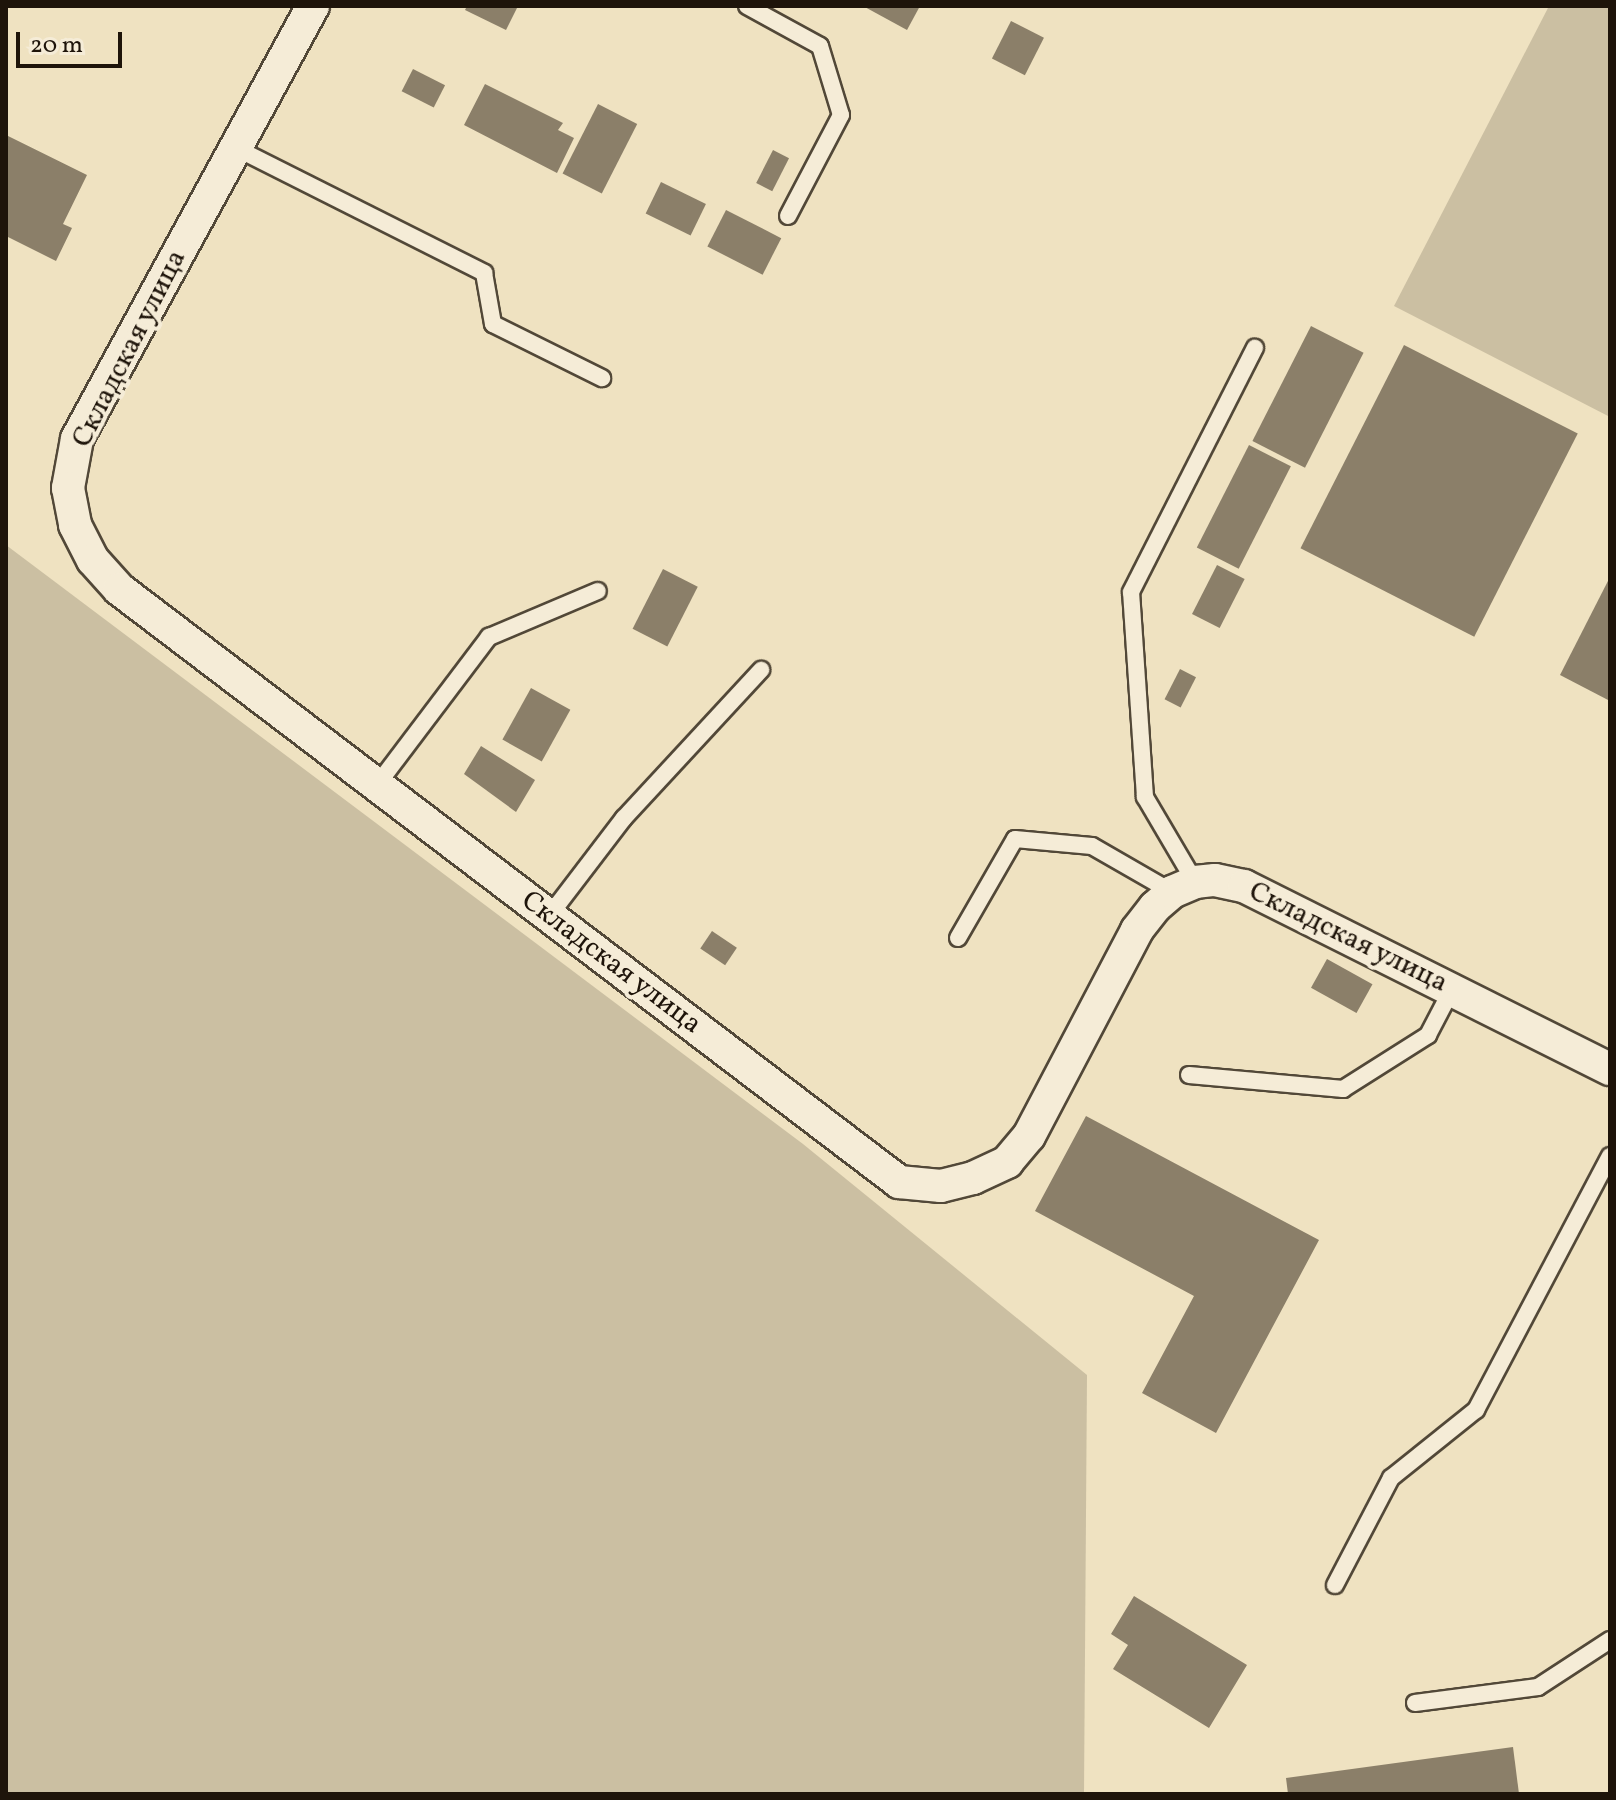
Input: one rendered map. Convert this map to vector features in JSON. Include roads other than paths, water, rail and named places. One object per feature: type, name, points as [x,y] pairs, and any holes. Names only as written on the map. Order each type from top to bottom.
[{"type":"street","name":"Складская улица","points":[[313,6],[77,439],[68,488],[75,525],[93,560],[119,589],[899,1182],[941,1186],[973,1178],[1007,1162],[1029,1136],[1137,930],[1184,887],[1215,880],[1244,886],[1610,1069]]},
{"type":"lane","points":[[747,6],[820,46],[841,115],[788,216]]},
{"type":"lane","points":[[236,148],[484,273],[493,324],[602,378]]},
{"type":"lane","points":[[1184,887],[1145,797],[1131,592],[1255,348]]},
{"type":"lane","points":[[377,785],[489,637],[598,591]]},
{"type":"lane","points":[[549,916],[624,818],[761,670]]},
{"type":"lane","points":[[958,938],[1015,839],[1092,846],[1184,887]]},
{"type":"lane","points":[[1189,1075],[1343,1089],[1428,1035],[1452,989]]},
{"type":"lane","points":[[1335,1585],[1391,1478],[1476,1410],[1610,1156]]},
{"type":"lane","points":[[1415,1703],[1538,1687],[1610,1640]]}]
